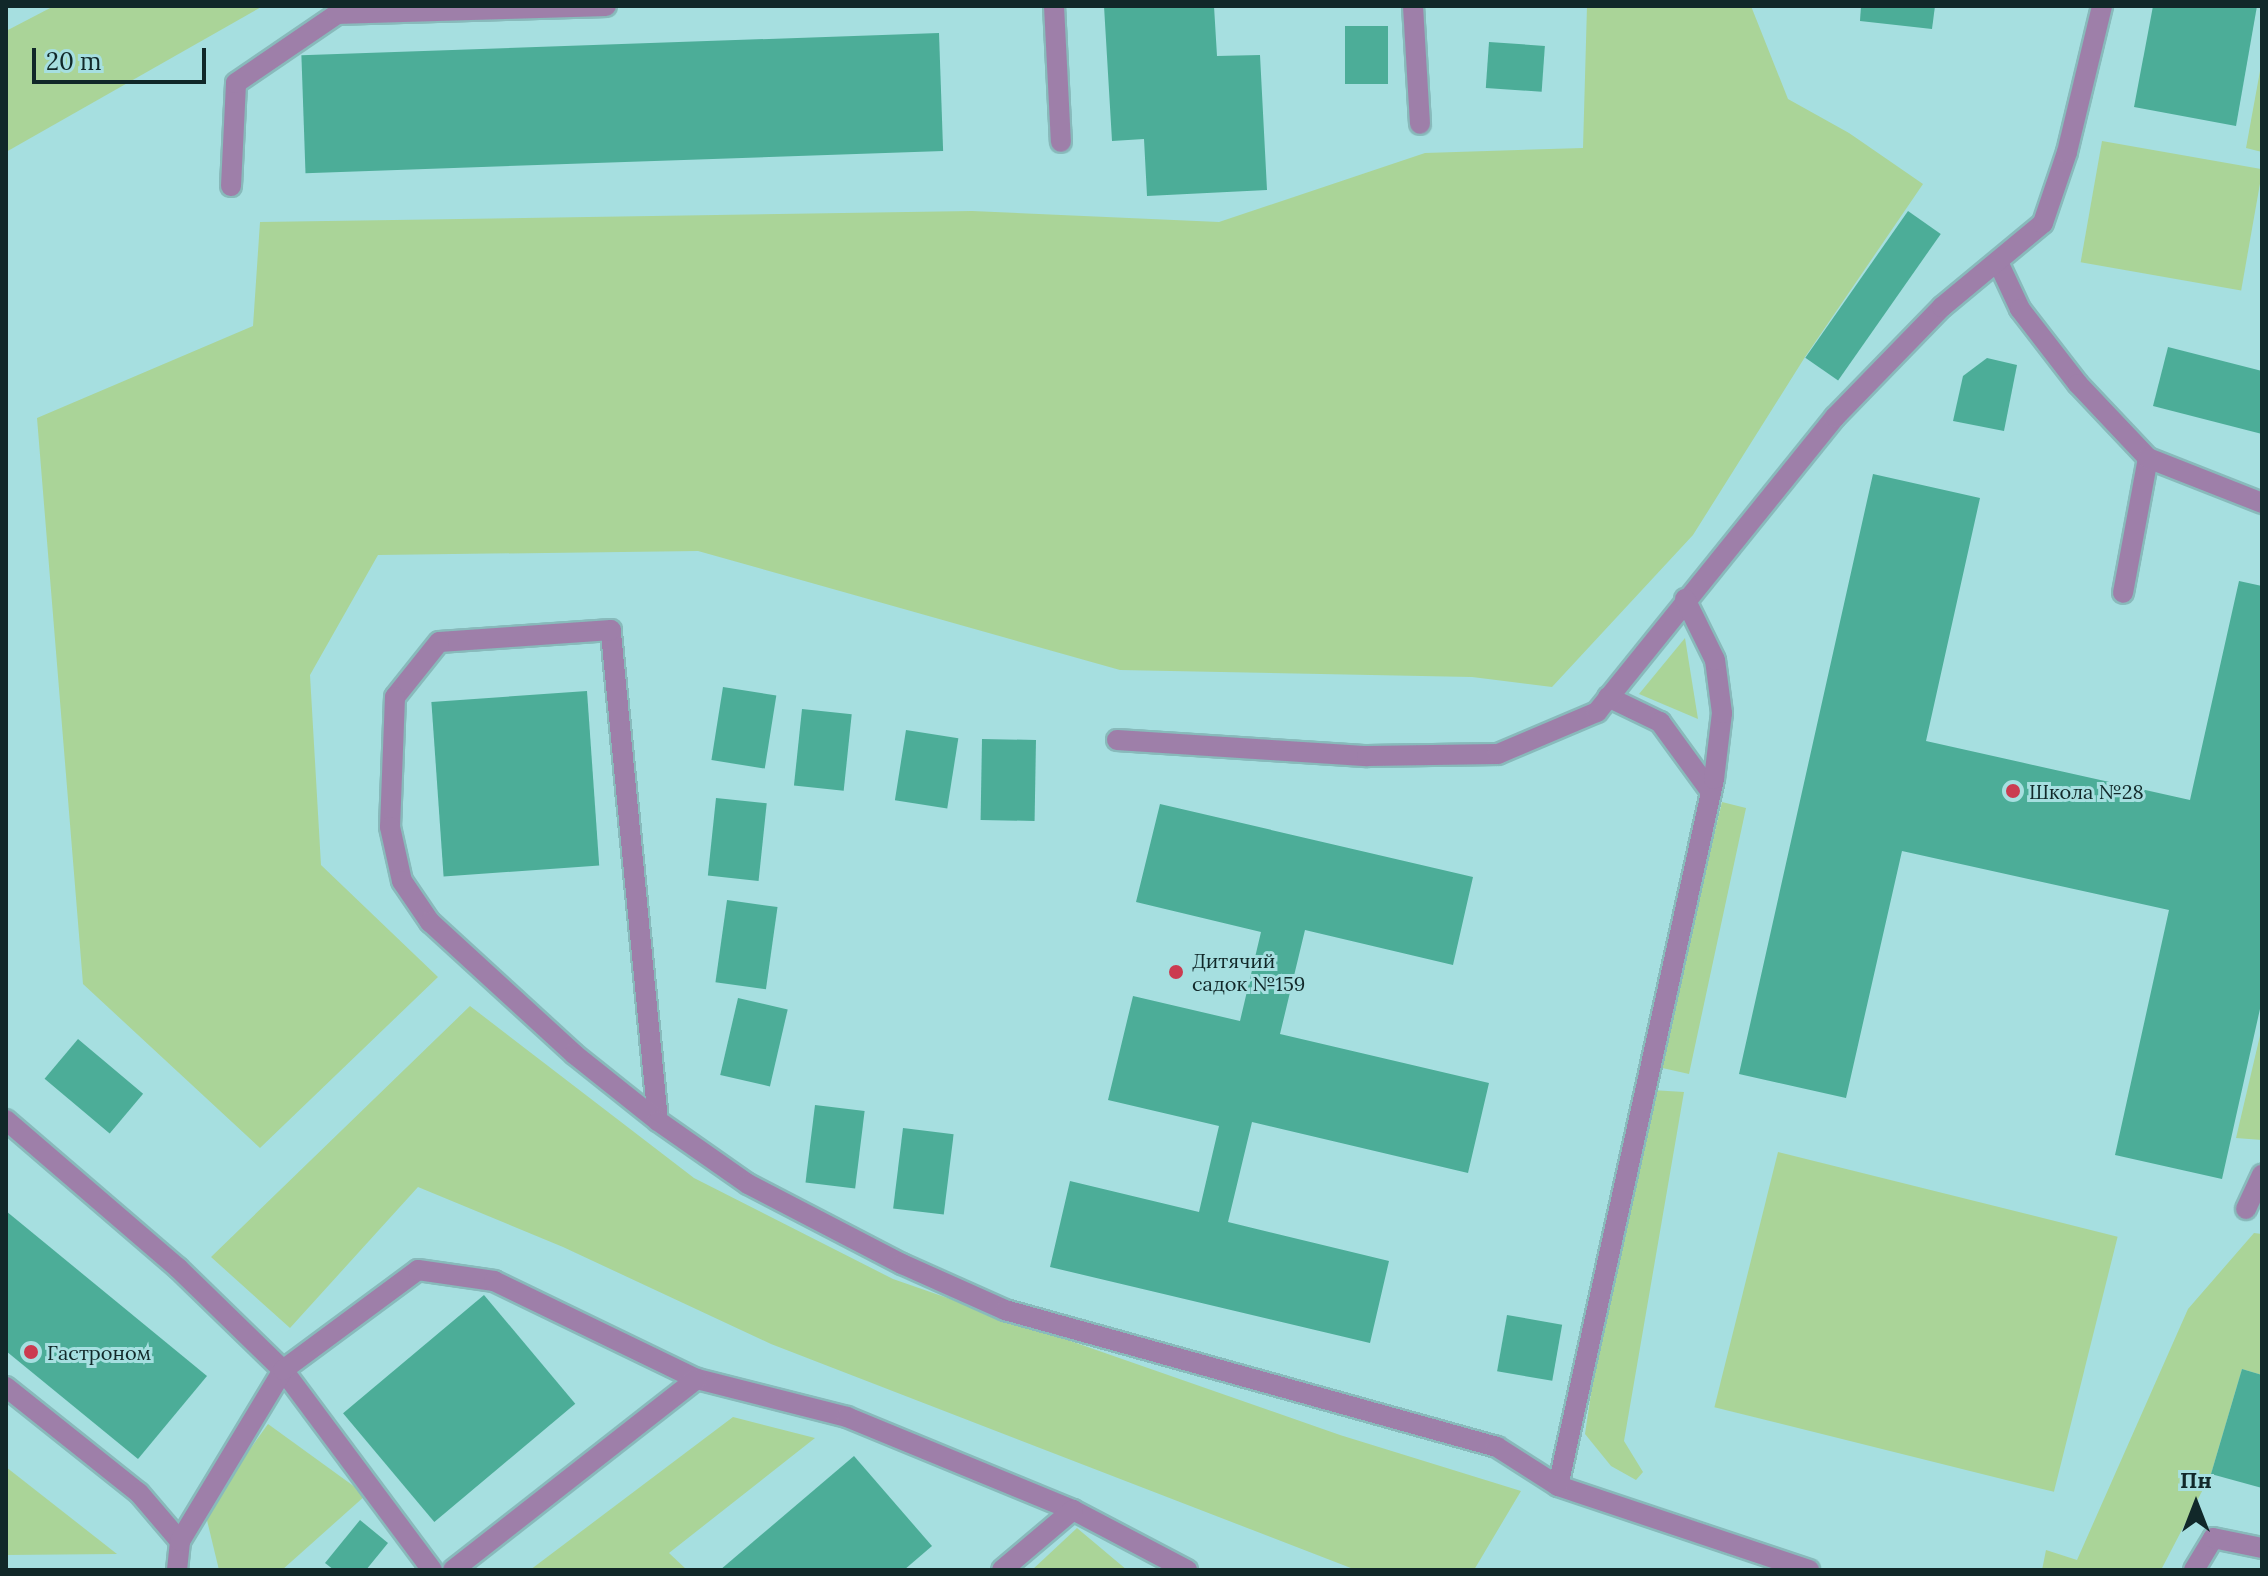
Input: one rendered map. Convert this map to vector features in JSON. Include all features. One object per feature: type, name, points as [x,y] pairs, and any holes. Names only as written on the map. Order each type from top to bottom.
[{"type":"lane","points":[[231,186],[236,83],[337,14],[606,6]]},
{"type":"lane","points":[[1054,6],[1061,142]]},
{"type":"lane","points":[[1413,6],[1420,124]]},
{"type":"lane","points":[[1117,740],[1367,756],[1498,754],[1597,712],[1685,599],[1835,417],[1942,307],[2043,223],[2067,152],[2102,6]]},
{"type":"lane","points":[[1998,262],[2020,309],[2078,384],[2148,458],[2262,503]]},
{"type":"lane","points":[[2123,593],[2148,458]]},
{"type":"lane","points":[[1558,1486],[1711,792],[1722,713],[1717,673],[1685,599]]},
{"type":"lane","points":[[658,1121],[611,630],[439,642],[395,697],[390,827],[402,881],[430,922],[479,970],[658,1121],[748,1184],[984,1302],[1497,1447],[1558,1486],[1809,1570]]},
{"type":"lane","points":[[1608,697],[1660,722],[1711,792]]},
{"type":"lane","points":[[6,1120],[178,1268],[283,1370],[432,1570]]},
{"type":"lane","points":[[2246,1209],[2262,1174]]},
{"type":"lane","points":[[177,1570],[180,1541],[283,1370],[418,1270],[494,1281],[697,1379],[847,1417],[1073,1510],[1187,1570]]},
{"type":"lane","points":[[453,1570],[697,1379]]},
{"type":"lane","points":[[6,1387],[139,1493],[180,1541]]},
{"type":"lane","points":[[1002,1570],[1073,1510]]},
{"type":"lane","points":[[2194,1570],[2213,1538],[2262,1548]]},
{"type":"green space","points":[[54,6],[263,6],[6,152],[6,31]]},
{"type":"green space","points":[[1587,6],[1751,6],[1788,99],[1849,133],[1923,184],[1805,357],[1693,535],[1552,687],[1472,677],[1120,670],[698,551],[378,555],[310,675],[321,865],[438,977],[260,1148],[83,984],[37,418],[253,326],[260,222],[972,211],[1219,222],[1425,153],[1583,148]]},
{"type":"green space","points":[[2262,60],[2262,152],[2246,148]]},
{"type":"green space","points":[[2102,141],[2262,169],[2241,290],[2081,262]]},
{"type":"green space","points":[[1685,638],[1698,719],[1639,694]]},
{"type":"green space","points":[[1722,802],[1746,808],[1689,1074],[1658,1067]]},
{"type":"green space","points":[[470,1006],[694,1178],[893,1279],[1340,1435],[1521,1491],[1474,1570],[1356,1570],[771,1344],[563,1247],[418,1187],[290,1328],[211,1257]]},
{"type":"green space","points":[[2262,1027],[2262,1140],[2236,1138]]},
{"type":"green space","points":[[1651,1090],[1684,1092],[1624,1441],[1643,1472],[1636,1480],[1611,1466],[1585,1434],[1602,1319]]},
{"type":"green space","points":[[1778,1152],[2118,1237],[2054,1492],[1714,1407]]},
{"type":"green space","points":[[2254,1233],[2262,1234],[2262,1375],[2242,1369],[2211,1474],[2161,1570],[2042,1570],[2046,1550],[2077,1560],[2188,1309]]},
{"type":"green space","points":[[733,1417],[815,1438],[669,1553],[687,1570],[530,1570]]},
{"type":"green space","points":[[268,1424],[366,1495],[282,1570],[219,1570],[205,1512]]},
{"type":"green space","points":[[6,1467],[117,1554],[6,1555]]},
{"type":"green space","points":[[1077,1528],[1127,1570],[1032,1570]]},
{"type":"building","points":[[1104,6],[1214,6],[1217,56],[1260,55],[1267,190],[1147,196],[1144,139],[1112,141]]},
{"type":"building","points":[[1861,6],[1935,6],[1932,29],[1860,21]]},
{"type":"building","points":[[2153,6],[2257,6],[2236,126],[2134,107]]},
{"type":"building","points":[[1345,26],[1388,26],[1388,84],[1345,84]]},
{"type":"building","points":[[939,33],[943,151],[306,173],[301,55]]},
{"type":"building","points":[[1489,42],[1545,46],[1542,92],[1486,88]]},
{"type":"building","points":[[1908,211],[1941,234],[1838,381],[1805,358]]},
{"type":"building","points":[[2168,347],[2262,371],[2262,434],[2153,406]]},
{"type":"building","points":[[1987,358],[2017,365],[2004,431],[1953,421],[1963,376]]},
{"type":"building","points":[[1873,474],[1980,498],[1926,741],[2190,800],[2239,581],[2262,586],[2262,1000],[2222,1179],[2115,1155],[2169,910],[1902,851],[1846,1098],[1739,1074]]},
{"type":"building","points":[[723,687],[776,695],[765,769],[711,760]]},
{"type":"building","points":[[587,691],[599,866],[444,876],[431,702]]},
{"type":"building","points":[[802,709],[852,714],[844,791],[794,786]]},
{"type":"building","points":[[906,730],[958,738],[947,808],[895,800]]},
{"type":"building","points":[[982,739],[1036,740],[1035,821],[981,820]]},
{"type":"building","points":[[716,798],[767,803],[759,881],[708,876]]},
{"type":"building","points":[[1160,804],[1473,877],[1453,965],[1305,930],[1280,1034],[1489,1083],[1468,1173],[1252,1122],[1228,1222],[1389,1261],[1370,1343],[1050,1267],[1070,1181],[1199,1212],[1219,1126],[1108,1100],[1133,996],[1240,1021],[1261,932],[1136,902]]},
{"type":"building","points":[[727,900],[778,907],[766,989],[715,982]]},
{"type":"building","points":[[738,998],[788,1009],[770,1086],[720,1075]]},
{"type":"building","points":[[78,1039],[143,1094],[110,1133],[45,1079]]},
{"type":"building","points":[[815,1105],[865,1111],[855,1189],[805,1182]]},
{"type":"building","points":[[903,1128],[954,1134],[944,1215],[893,1208]]},
{"type":"building","points":[[6,1211],[207,1376],[138,1459],[6,1351]]},
{"type":"building","points":[[484,1295],[575,1404],[434,1522],[343,1413]]},
{"type":"building","points":[[1507,1315],[1562,1325],[1552,1381],[1497,1371]]},
{"type":"building","points":[[2242,1369],[2262,1375],[2262,1488],[2211,1474]]},
{"type":"building","points":[[854,1456],[932,1546],[904,1570],[720,1570]]},
{"type":"building","points":[[360,1520],[388,1543],[366,1570],[334,1570],[325,1563]]},
{"type":"place","name":"Школа №28","points":[[2013,791]]},
{"type":"place","name":"Дитячий садок №159","points":[[1176,972]]},
{"type":"place","name":"Гастроном","points":[[31,1352]]}]
